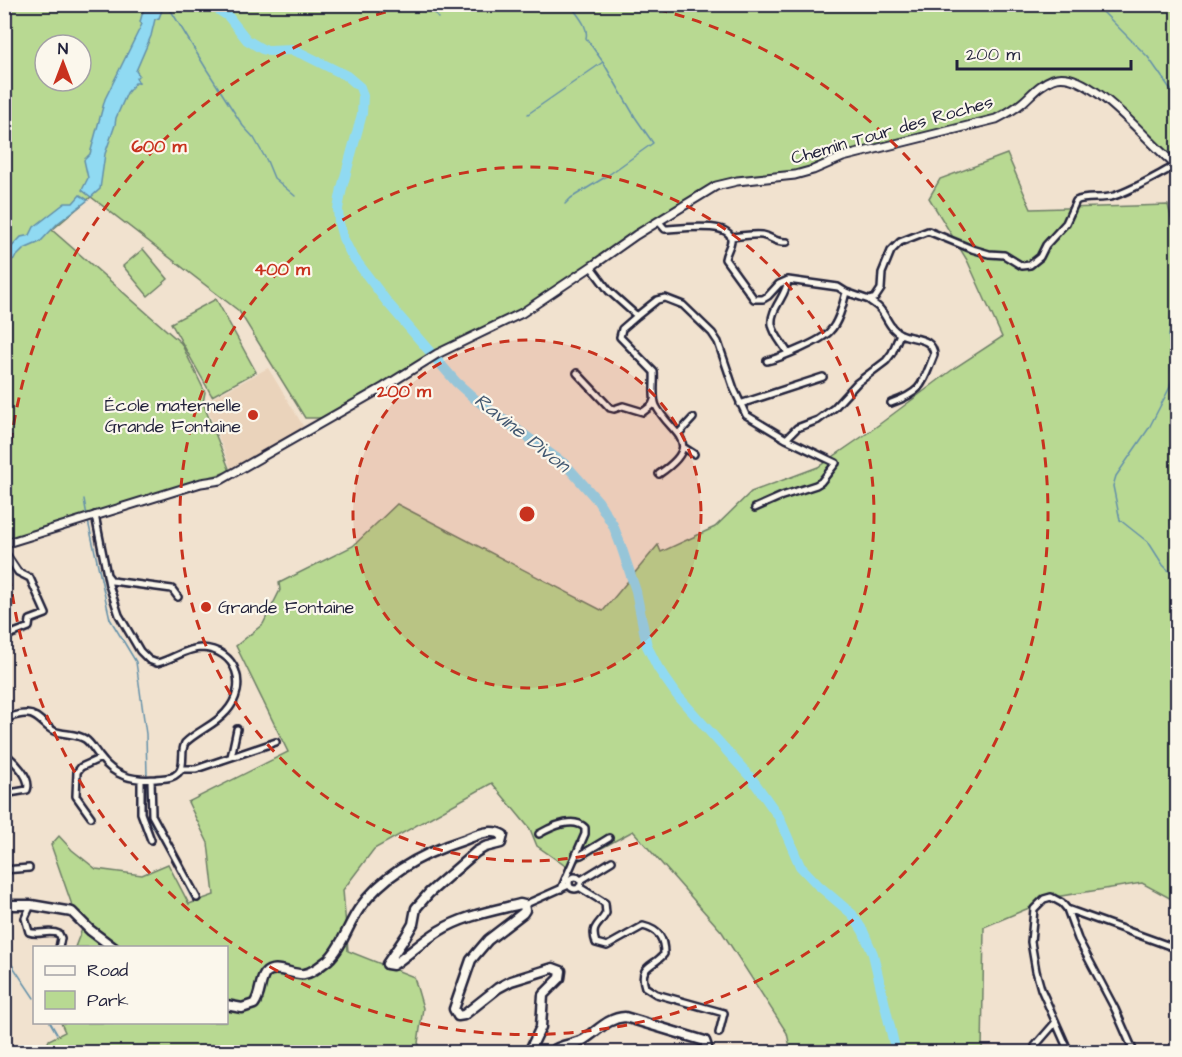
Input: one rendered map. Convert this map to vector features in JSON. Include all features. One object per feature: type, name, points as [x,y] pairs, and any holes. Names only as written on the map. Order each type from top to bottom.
[{"type":"main road","points":[[228,1005],[242,1008],[254,1004],[259,996],[264,977],[269,971],[278,970],[302,975],[310,973],[329,959],[360,908],[382,884],[417,859],[447,845],[483,833],[496,832],[503,835],[501,843],[476,852],[429,893],[416,908],[413,924],[387,964],[393,965],[439,931],[456,923],[492,911],[524,905],[525,910],[489,940],[471,960],[454,1009],[458,1016],[464,1015],[498,988],[511,981],[552,968],[561,970],[560,978],[543,995],[541,1027],[529,1053]]},
{"type":"main road","points":[[4,905],[31,905],[72,912],[90,930],[111,946]]},
{"type":"main road","points":[[551,1053],[562,1046],[581,1041],[616,1017],[625,1017],[705,1041],[707,1047],[702,1053]]},
{"type":"street","name":"Chemin Tour des Roches","points":[[95,515],[201,483],[221,480],[437,354],[522,313],[636,235],[705,192],[726,183],[795,175],[863,151],[996,119],[1010,112],[1044,83],[1059,77],[1078,82],[1098,92],[1176,167]]},
{"type":"street","points":[[869,300],[875,298],[882,286],[882,273],[891,251],[900,242],[923,232],[934,232],[972,249],[1010,257],[1016,264],[1022,266],[1029,265],[1040,258],[1046,245],[1066,223],[1079,198],[1101,200],[1117,195],[1176,167]]},
{"type":"street","points":[[659,222],[665,229],[696,226],[727,232],[731,237],[731,242],[725,260],[754,298],[768,296],[779,284],[788,280],[837,287],[869,300],[880,309],[894,330],[900,334],[932,345],[934,355],[923,384],[915,392],[891,403]]},
{"type":"street","points":[[731,237],[759,235],[766,236],[773,241],[787,242]]},
{"type":"street","points":[[591,267],[609,291],[637,316]]},
{"type":"street","points":[[788,280],[787,289],[774,311],[772,320],[774,331],[788,353]]},
{"type":"street","points":[[767,361],[778,359],[825,336],[832,330],[846,292]]},
{"type":"street","points":[[577,374],[610,408],[623,406],[643,412],[652,405],[654,399],[654,372],[651,366],[620,337],[622,329],[657,300],[666,298],[683,305],[712,333],[718,342],[746,415],[786,439],[836,463],[816,485],[754,508]]},
{"type":"street","points":[[786,439],[797,428],[818,420],[834,408],[857,383],[886,361],[900,334]]},
{"type":"street","points":[[740,404],[823,377]]},
{"type":"street","points":[[654,399],[657,407],[679,433],[683,447],[694,454]]},
{"type":"street","points":[[679,433],[693,418]]},
{"type":"street","points":[[659,474],[683,447]]},
{"type":"street","points":[[4,544],[95,515],[107,575],[119,615],[127,631],[149,660],[157,663],[166,661],[200,648],[213,650],[234,666],[239,689],[234,702],[224,715],[186,743],[183,747],[181,769]]},
{"type":"street","points":[[4,551],[18,572],[30,578],[46,614],[30,620],[28,627],[4,637]]},
{"type":"street","points":[[107,575],[112,581],[172,589],[178,597]]},
{"type":"street","points":[[4,719],[19,714],[29,714],[51,729],[83,738],[107,766],[119,776],[141,780],[170,778],[181,769],[196,769],[276,742]]},
{"type":"street","points":[[231,757],[237,729]]},
{"type":"street","points":[[4,753],[28,779],[29,785],[27,790],[4,795]]},
{"type":"street","points":[[91,817],[76,796],[77,772],[81,767],[101,758]]},
{"type":"street","points":[[141,780],[141,813],[151,840]]},
{"type":"street","points":[[151,780],[152,815],[197,898]]},
{"type":"street","points":[[540,834],[548,829],[574,822],[585,828],[585,834],[561,889]]},
{"type":"street","points":[[576,854],[581,855],[609,838]]},
{"type":"street","points":[[579,887],[581,880],[612,861]]},
{"type":"street","points":[[4,870],[29,868]]},
{"type":"street","points":[[524,905],[569,885],[571,879],[575,877],[581,880]]},
{"type":"street","points":[[569,885],[575,889],[579,887],[605,903],[606,913],[594,928],[596,943],[607,946],[643,926],[659,933],[664,954],[647,967],[644,973],[645,987],[656,994],[724,1013],[719,1033]]},
{"type":"street","points":[[1069,1053],[1041,988],[1032,951],[1034,909],[1044,899],[1051,897],[1067,909],[1078,939],[1115,1009],[1134,1053]]},
{"type":"street","points":[[31,905],[25,918],[29,932],[34,934],[56,932],[61,938],[59,946]]},
{"type":"street","points":[[1067,909],[1178,949]]},
{"type":"street","points":[[1035,1046],[1055,1023]]},
{"type":"shaded area","name":"École maternelle Grande Fontaine","points":[[268,368],[305,429],[232,471],[205,402]]},
{"type":"green space","points":[[5,5],[1177,5],[1177,167],[1098,92],[1078,82],[1053,79],[1010,112],[892,143],[813,170],[716,186],[522,313],[437,354],[325,418],[305,418],[239,311],[91,197],[52,230],[181,343],[205,392],[203,403],[230,471],[5,541]]},
{"type":"green space","points":[[1007,154],[1031,209],[1168,205],[1174,228],[1178,230],[1177,902],[1142,883],[1055,897],[984,927],[982,1052],[791,1052],[787,1033],[722,932],[633,831],[567,867],[537,846],[530,829],[492,783],[374,849],[343,890],[348,951],[414,977],[423,1008],[418,1043],[424,1052],[44,1052],[49,1040],[65,1032],[61,1024],[228,1024],[228,946],[75,946],[86,919],[73,908],[51,845],[59,836],[96,869],[142,875],[168,864],[189,904],[214,895],[208,843],[188,802],[288,752],[236,646],[263,624],[280,590],[279,583],[353,546],[397,504],[603,611],[658,545],[661,552],[715,527],[751,492],[818,467],[956,367],[1002,337],[967,260],[929,198],[940,179]]},
{"type":"green space","points":[[143,249],[168,279],[148,296],[123,266]]},
{"type":"green space","points":[[216,299],[256,372],[212,396],[171,323]]},
{"type":"water","points":[[145,4],[168,5],[169,7],[164,5],[159,18],[155,19],[151,36],[136,71],[139,75],[136,78],[139,83],[135,83],[127,93],[116,118],[105,154],[100,189],[91,197],[82,190],[88,178],[84,160],[90,154],[105,99],[142,24],[140,22]]},
{"type":"water","points":[[80,195],[88,200],[58,223],[40,242],[24,249],[5,264],[5,254],[21,237],[30,235],[34,227],[65,203],[73,203]]},
{"type":"waterway","points":[[167,4],[243,126],[254,138],[274,178],[295,196]]},
{"type":"waterway","name":"Ravine Divon","points":[[209,4],[228,16],[247,40],[262,49],[292,50],[305,55],[347,76],[360,87],[363,96],[362,114],[338,209],[343,238],[351,254],[387,302],[456,382],[475,399],[566,465],[598,501],[613,525],[621,546],[636,591],[647,646],[658,668],[677,695],[752,779],[779,817],[800,866],[852,914],[863,931],[873,954],[894,1044],[893,1052]]},
{"type":"waterway","points":[[428,4],[438,18]]},
{"type":"waterway","points":[[565,204],[653,143],[586,38],[586,29],[570,4]]},
{"type":"waterway","points":[[1095,4],[1148,57],[1178,100]]},
{"type":"waterway","points":[[528,114],[603,62]]},
{"type":"waterway","points":[[1178,301],[1172,314],[1169,337],[1172,378],[1170,387],[1149,428],[1116,476],[1113,486],[1120,520],[1149,543],[1163,565],[1178,580]]},
{"type":"waterway","points":[[84,499],[87,516]]},
{"type":"waterway","points":[[88,521],[110,619],[136,662],[146,734],[147,776]]},
{"type":"waterway","points":[[147,783],[148,813],[151,823],[192,899]]},
{"type":"waterway","points":[[4,953],[33,996]]},
{"type":"waterway","points":[[51,1024],[57,1034]]},
{"type":"place","name":"École maternelle Grande Fontaine","points":[[253,415]]},
{"type":"place","name":"Grande Fontaine","points":[[206,607]]}]
